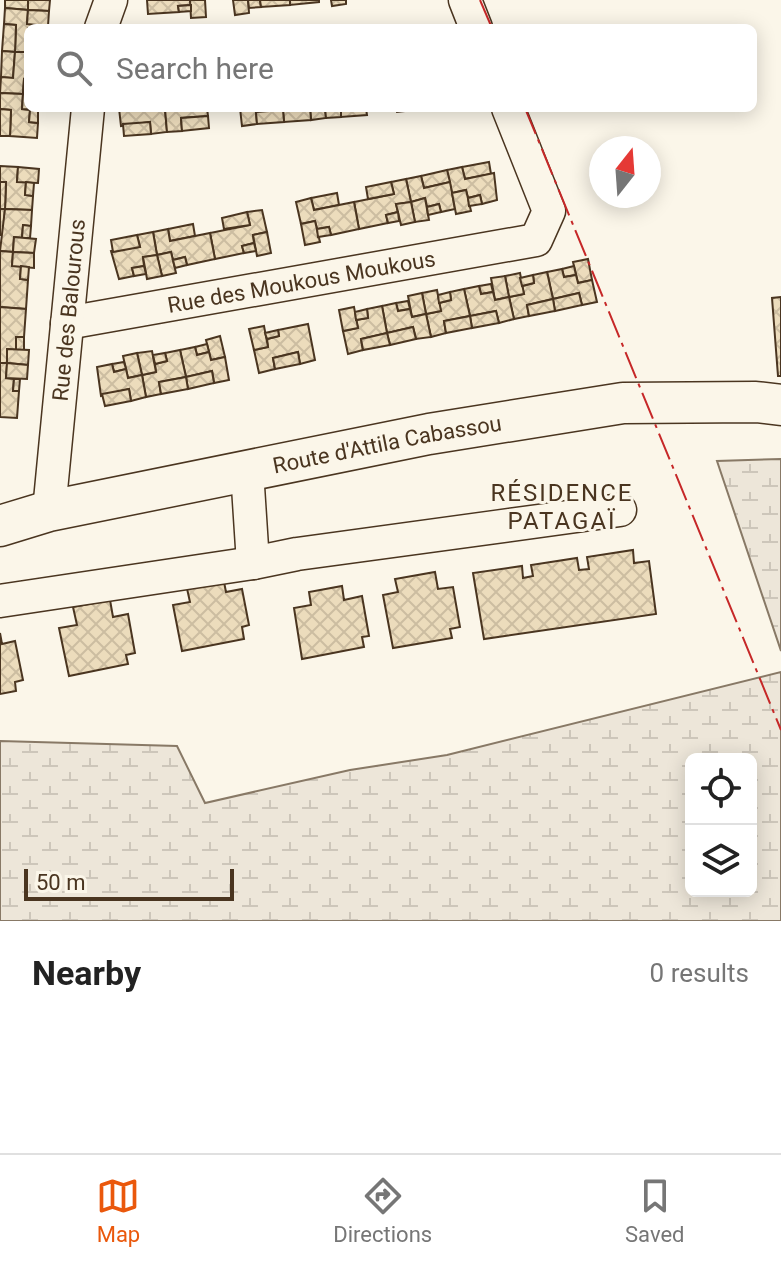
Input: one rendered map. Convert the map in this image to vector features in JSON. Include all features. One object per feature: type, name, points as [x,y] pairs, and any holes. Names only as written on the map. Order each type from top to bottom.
[{"type":"main road","name":"Route d'Attila Cabassou","points":[[0,526],[49,511],[429,434],[623,403],[756,402],[781,405]]},
{"type":"street","points":[[102,24],[111,0]]},
{"type":"street","name":"Rue des Balourous","points":[[49,511],[88,112]]},
{"type":"street","name":"Rue des Moukous Moukous","points":[[67,323],[536,240],[549,211],[510,112]]},
{"type":"street","points":[[247,471],[253,563]]},
{"type":"street","points":[[0,601],[297,554],[620,510]]},
{"type":"green space","points":[[781,459],[781,651],[717,461]]},
{"type":"green space","points":[[781,672],[781,921],[0,921],[0,741],[177,746],[205,803],[350,770],[447,755]]},
{"type":"building","points":[[5,0],[28,0],[28,10],[5,8]]},
{"type":"building","points":[[28,0],[50,0],[49,11],[28,10]]},
{"type":"building","points":[[147,0],[190,0],[191,5],[178,6],[179,12],[148,14]]},
{"type":"building","points":[[190,0],[205,0],[206,17],[191,18]]},
{"type":"building","points":[[233,0],[248,0],[249,13],[235,15]]},
{"type":"building","points":[[248,0],[260,0],[261,7],[249,8]]},
{"type":"building","points":[[260,0],[290,0],[290,5],[261,7]]},
{"type":"building","points":[[290,0],[319,0],[319,2],[290,5]]},
{"type":"building","points":[[331,0],[346,0],[346,4],[332,6]]},
{"type":"building","points":[[191,5],[191,11],[179,12],[178,6]]},
{"type":"building","points":[[5,8],[28,10],[27,24],[24,24],[24,52],[15,52],[16,25],[4,24]]},
{"type":"building","points":[[28,10],[49,11],[48,24],[27,24]]},
{"type":"building","points":[[4,24],[16,25],[15,52],[2,51]]},
{"type":"building","points":[[2,51],[15,52],[13,78],[1,77]]},
{"type":"building","points":[[15,52],[24,52],[23,94],[0,93],[1,77],[13,78]]},
{"type":"building","points":[[0,93],[23,94],[22,109],[30,112],[29,122],[38,123],[37,138],[10,136],[11,110],[0,109]]},
{"type":"building","points":[[0,109],[11,110],[10,136],[0,136]]},
{"type":"building","points":[[30,112],[38,112],[38,123],[29,122]]},
{"type":"building","points":[[119,112],[165,112],[167,132],[151,134],[150,122],[121,126]]},
{"type":"building","points":[[165,112],[208,112],[208,116],[181,118],[182,131],[167,132]]},
{"type":"building","points":[[240,112],[256,112],[257,124],[242,126]]},
{"type":"building","points":[[256,112],[283,112],[284,122],[257,124]]},
{"type":"building","points":[[283,112],[310,112],[311,120],[284,122]]},
{"type":"building","points":[[310,112],[325,112],[326,118],[311,120]]},
{"type":"building","points":[[325,112],[341,112],[341,117],[326,118]]},
{"type":"building","points":[[341,112],[367,112],[367,115],[341,117]]},
{"type":"building","points":[[208,116],[209,128],[182,131],[181,118]]},
{"type":"building","points":[[150,122],[151,134],[124,136],[123,124]]},
{"type":"building","points":[[489,162],[491,174],[465,179],[462,167]]},
{"type":"building","points":[[0,166],[18,167],[17,182],[26,182],[25,195],[33,196],[32,210],[5,209],[6,182],[0,182]]},
{"type":"building","points":[[18,167],[39,169],[38,183],[17,182]]},
{"type":"building","points":[[462,167],[465,179],[494,173],[497,200],[482,204],[480,195],[468,198],[466,190],[452,193],[447,170]]},
{"type":"building","points":[[447,170],[450,182],[424,188],[421,176]]},
{"type":"building","points":[[421,176],[424,188],[450,182],[455,209],[441,212],[439,204],[427,207],[425,198],[411,202],[406,179]]},
{"type":"building","points":[[406,179],[411,202],[396,204],[398,212],[386,215],[388,223],[359,229],[354,202],[394,194],[391,182]]},
{"type":"building","points":[[0,182],[6,182],[5,209],[0,209]]},
{"type":"building","points":[[26,182],[34,183],[33,196],[25,195]]},
{"type":"building","points":[[391,182],[394,194],[368,199],[366,187]]},
{"type":"building","points":[[466,190],[471,211],[456,214],[452,193]]},
{"type":"building","points":[[337,193],[339,205],[314,210],[311,198]]},
{"type":"building","points":[[480,195],[482,204],[469,206],[468,198]]},
{"type":"building","points":[[311,198],[314,210],[354,202],[359,229],[331,235],[329,227],[317,229],[315,221],[301,224],[296,202]]},
{"type":"building","points":[[425,198],[429,220],[415,222],[411,202]]},
{"type":"building","points":[[411,202],[415,222],[401,225],[396,204]]},
{"type":"building","points":[[439,204],[441,212],[428,215],[427,207]]},
{"type":"building","points":[[0,209],[5,209],[3,235],[0,235]]},
{"type":"building","points":[[5,209],[32,210],[31,226],[23,225],[22,238],[14,237],[13,252],[0,251]]},
{"type":"building","points":[[262,210],[267,232],[253,235],[254,243],[242,246],[244,253],[215,259],[210,233],[250,225],[247,212]]},
{"type":"building","points":[[247,212],[250,225],[224,229],[222,218]]},
{"type":"building","points":[[398,212],[399,221],[388,223],[386,215]]},
{"type":"building","points":[[315,221],[320,242],[305,245],[301,224]]},
{"type":"building","points":[[193,224],[195,236],[170,241],[168,229]]},
{"type":"building","points":[[23,225],[31,226],[30,238],[22,238]]},
{"type":"building","points":[[329,227],[331,235],[318,237],[317,229]]},
{"type":"building","points":[[168,229],[170,241],[210,233],[215,259],[187,265],[185,257],[173,260],[171,252],[157,255],[153,232]]},
{"type":"building","points":[[153,232],[157,255],[143,257],[144,266],[132,268],[134,276],[119,279],[111,251],[140,247],[137,235]]},
{"type":"building","points":[[267,232],[271,253],[257,256],[253,235]]},
{"type":"building","points":[[137,235],[140,247],[113,252],[111,240]]},
{"type":"building","points":[[14,237],[36,239],[34,253],[13,252]]},
{"type":"building","points":[[254,243],[256,251],[244,253],[242,246]]},
{"type":"building","points":[[0,251],[13,252],[12,266],[21,266],[20,279],[28,280],[26,309],[0,307]]},
{"type":"building","points":[[13,252],[34,253],[34,268],[12,266]]},
{"type":"building","points":[[171,252],[176,273],[162,276],[157,255]]},
{"type":"building","points":[[157,255],[162,276],[147,279],[143,257]]},
{"type":"building","points":[[185,257],[187,265],[175,268],[173,260]]},
{"type":"building","points":[[588,259],[592,280],[578,283],[573,262]]},
{"type":"building","points":[[21,266],[29,267],[28,280],[20,279]]},
{"type":"building","points":[[144,266],[146,274],[134,276],[132,268]]},
{"type":"building","points":[[574,266],[576,275],[564,277],[562,269]]},
{"type":"building","points":[[562,269],[564,277],[576,275],[578,283],[592,280],[597,302],[582,305],[579,293],[553,299],[547,272]]},
{"type":"building","points":[[547,272],[553,299],[527,305],[529,316],[514,319],[509,297],[524,294],[522,286],[534,283],[533,275]]},
{"type":"building","points":[[520,273],[524,294],[509,297],[505,276]]},
{"type":"building","points":[[533,275],[534,283],[522,286],[520,278]]},
{"type":"building","points":[[505,276],[509,297],[495,300],[491,278]]},
{"type":"building","points":[[491,284],[493,292],[481,294],[479,286]]},
{"type":"building","points":[[479,286],[481,294],[493,292],[495,300],[509,297],[514,319],[499,323],[496,311],[470,316],[464,289]]},
{"type":"building","points":[[464,289],[470,316],[444,321],[446,333],[431,337],[426,314],[441,311],[439,303],[451,300],[450,292]]},
{"type":"building","points":[[437,290],[441,311],[426,314],[422,293]]},
{"type":"building","points":[[450,292],[451,300],[439,303],[438,295]]},
{"type":"building","points":[[422,293],[426,314],[412,317],[408,296]]},
{"type":"building","points":[[579,293],[582,305],[555,311],[553,299]]},
{"type":"building","points":[[781,297],[781,376],[778,376],[772,298]]},
{"type":"building","points":[[553,299],[555,311],[529,316],[527,305]]},
{"type":"building","points":[[408,301],[410,309],[398,311],[396,303]]},
{"type":"building","points":[[396,303],[398,311],[410,309],[412,317],[426,314],[431,337],[416,339],[413,327],[387,333],[382,306]]},
{"type":"building","points":[[382,306],[387,333],[361,339],[363,350],[348,354],[343,331],[358,328],[356,320],[368,318],[367,309]]},
{"type":"building","points":[[0,307],[26,309],[24,337],[16,337],[16,350],[7,349],[7,363],[0,363]]},
{"type":"building","points":[[354,307],[358,328],[343,331],[339,310]]},
{"type":"building","points":[[367,309],[368,318],[356,320],[355,312]]},
{"type":"building","points":[[496,311],[499,323],[472,328],[470,316]]},
{"type":"building","points":[[470,316],[472,328],[446,333],[444,321]]},
{"type":"building","points":[[308,324],[315,360],[300,364],[298,352],[273,358],[275,369],[259,373],[254,350],[268,347],[267,339],[279,336],[278,330]]},
{"type":"building","points":[[264,326],[268,347],[254,350],[249,329]]},
{"type":"building","points":[[413,327],[416,339],[390,345],[387,333]]},
{"type":"building","points":[[278,330],[279,336],[267,339],[265,333]]},
{"type":"building","points":[[387,333],[390,345],[363,350],[361,339]]},
{"type":"building","points":[[220,336],[225,357],[211,360],[206,340]]},
{"type":"building","points":[[16,337],[24,337],[24,350],[16,350]]},
{"type":"building","points":[[207,344],[209,352],[197,355],[195,347]]},
{"type":"building","points":[[195,347],[197,355],[209,352],[211,360],[225,357],[229,380],[214,383],[212,371],[186,377],[180,350]]},
{"type":"building","points":[[7,349],[29,350],[28,365],[7,363]]},
{"type":"building","points":[[180,350],[186,377],[159,382],[161,394],[146,397],[142,375],[156,372],[155,364],[167,361],[165,353]]},
{"type":"building","points":[[152,351],[156,372],[142,375],[137,353]]},
{"type":"building","points":[[298,352],[300,364],[275,369],[273,358]]},
{"type":"building","points":[[137,353],[142,375],[128,378],[123,356]]},
{"type":"building","points":[[165,353],[167,361],[155,364],[153,355]]},
{"type":"building","points":[[124,362],[126,369],[114,372],[112,364]]},
{"type":"building","points":[[0,363],[7,363],[6,378],[14,379],[13,391],[19,391],[17,418],[0,417]]},
{"type":"building","points":[[7,363],[28,365],[27,379],[6,378]]},
{"type":"building","points":[[112,364],[114,372],[126,369],[128,378],[142,375],[146,397],[131,401],[129,389],[101,396],[97,367]]},
{"type":"building","points":[[212,371],[214,383],[188,389],[186,377]]},
{"type":"building","points":[[186,377],[188,389],[161,394],[159,382]]},
{"type":"building","points":[[14,379],[20,379],[19,391],[13,391]]},
{"type":"building","points":[[129,389],[131,401],[105,406],[102,394]]},
{"type":"building","points":[[633,550],[634,563],[649,561],[656,614],[484,639],[473,573],[522,566],[523,578],[533,576],[531,565],[577,558],[579,570],[589,569],[587,557]]},
{"type":"building","points":[[435,572],[438,589],[453,587],[460,627],[450,629],[452,638],[393,648],[383,595],[398,592],[395,579]]},
{"type":"building","points":[[223,577],[226,592],[242,589],[249,625],[242,627],[244,639],[182,651],[173,605],[190,602],[186,584]]},
{"type":"building","points":[[342,586],[344,600],[362,596],[369,636],[362,637],[364,647],[302,659],[294,608],[311,605],[309,592]]},
{"type":"building","points":[[110,600],[113,617],[128,614],[135,653],[126,655],[128,664],[69,676],[59,628],[77,625],[73,607]]},
{"type":"building","points":[[0,633],[2,644],[15,641],[23,680],[15,682],[16,691],[0,694]]},
{"type":"power","points":[[480,0],[490,24]]},
{"type":"power","points":[[527,112],[781,730]]},
{"type":"district","name":"RÉSIDENCE PATAGAÏ","points":[[562,507]]}]
